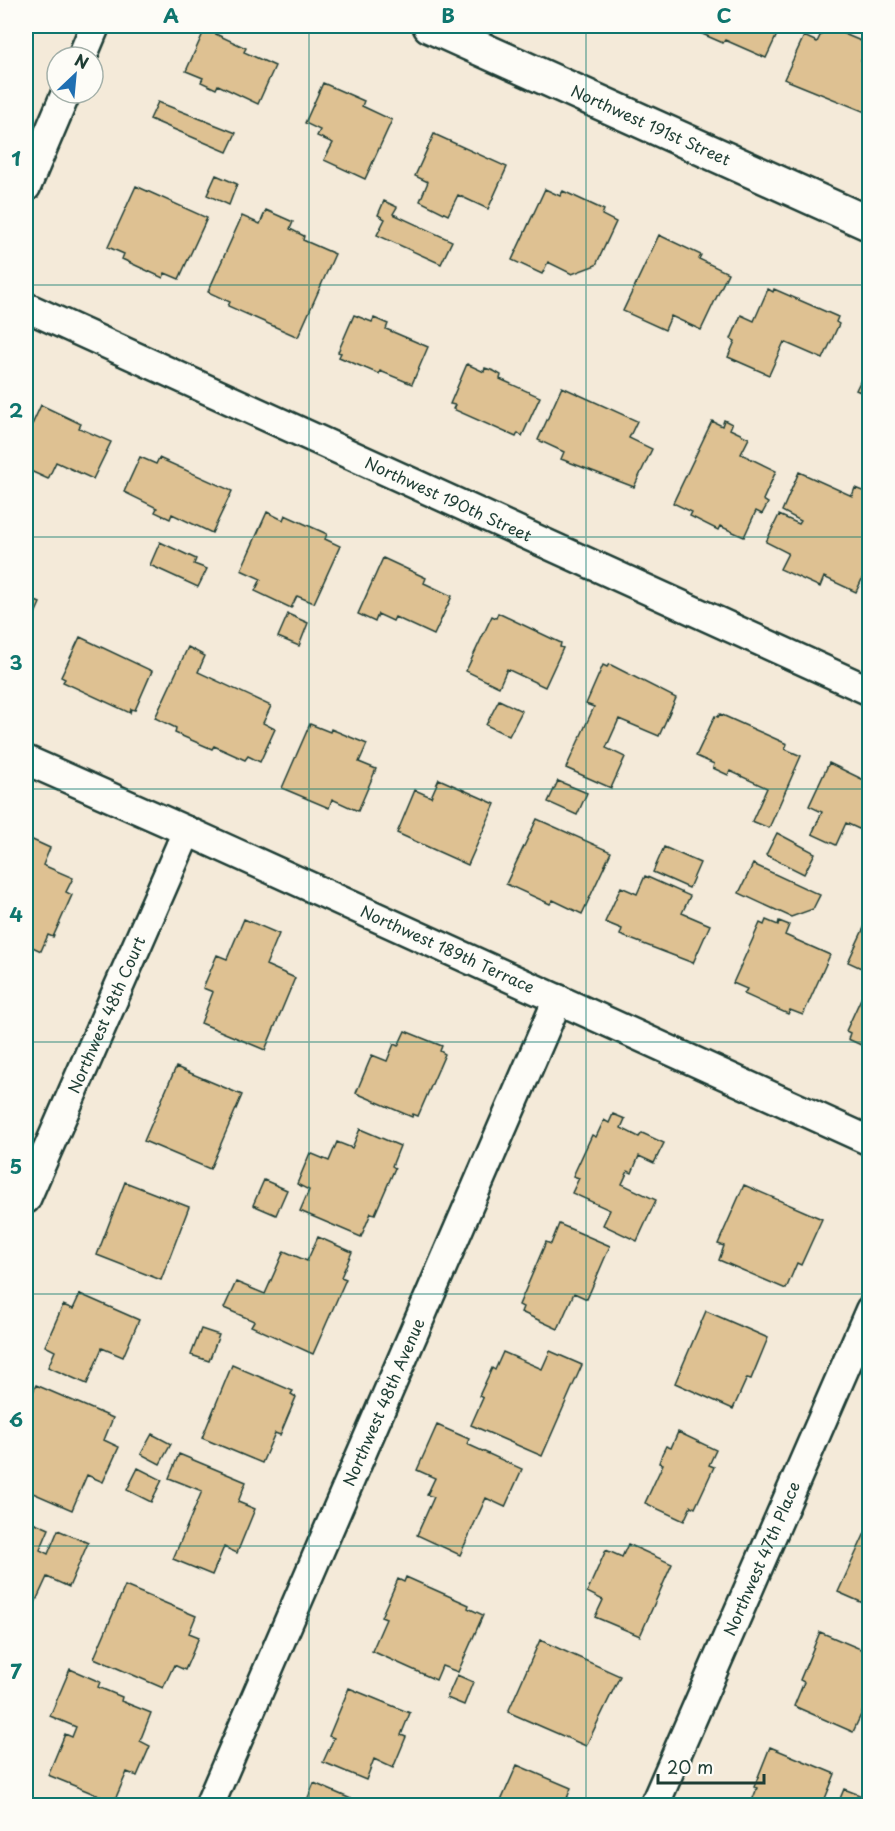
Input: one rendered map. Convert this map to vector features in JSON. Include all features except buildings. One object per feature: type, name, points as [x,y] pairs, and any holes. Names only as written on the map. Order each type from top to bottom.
[{"type":"street","points":[[87,45],[95,26]]},
{"type":"street","name":"Northwest 191st Street","points":[[430,26],[870,224]]},
{"type":"street","points":[[26,187],[61,105]]},
{"type":"street","name":"Northwest 190th Street","points":[[26,307],[870,691]]},
{"type":"street","name":"Northwest 189th Terrace","points":[[26,760],[870,1141]]},
{"type":"street","name":"Northwest 48th Court","points":[[26,1199],[187,831]]},
{"type":"street","name":"Northwest 48th Avenue","points":[[209,1806],[558,999]]},
{"type":"street","name":"Northwest 47th Place","points":[[654,1806],[870,1310]]}]
